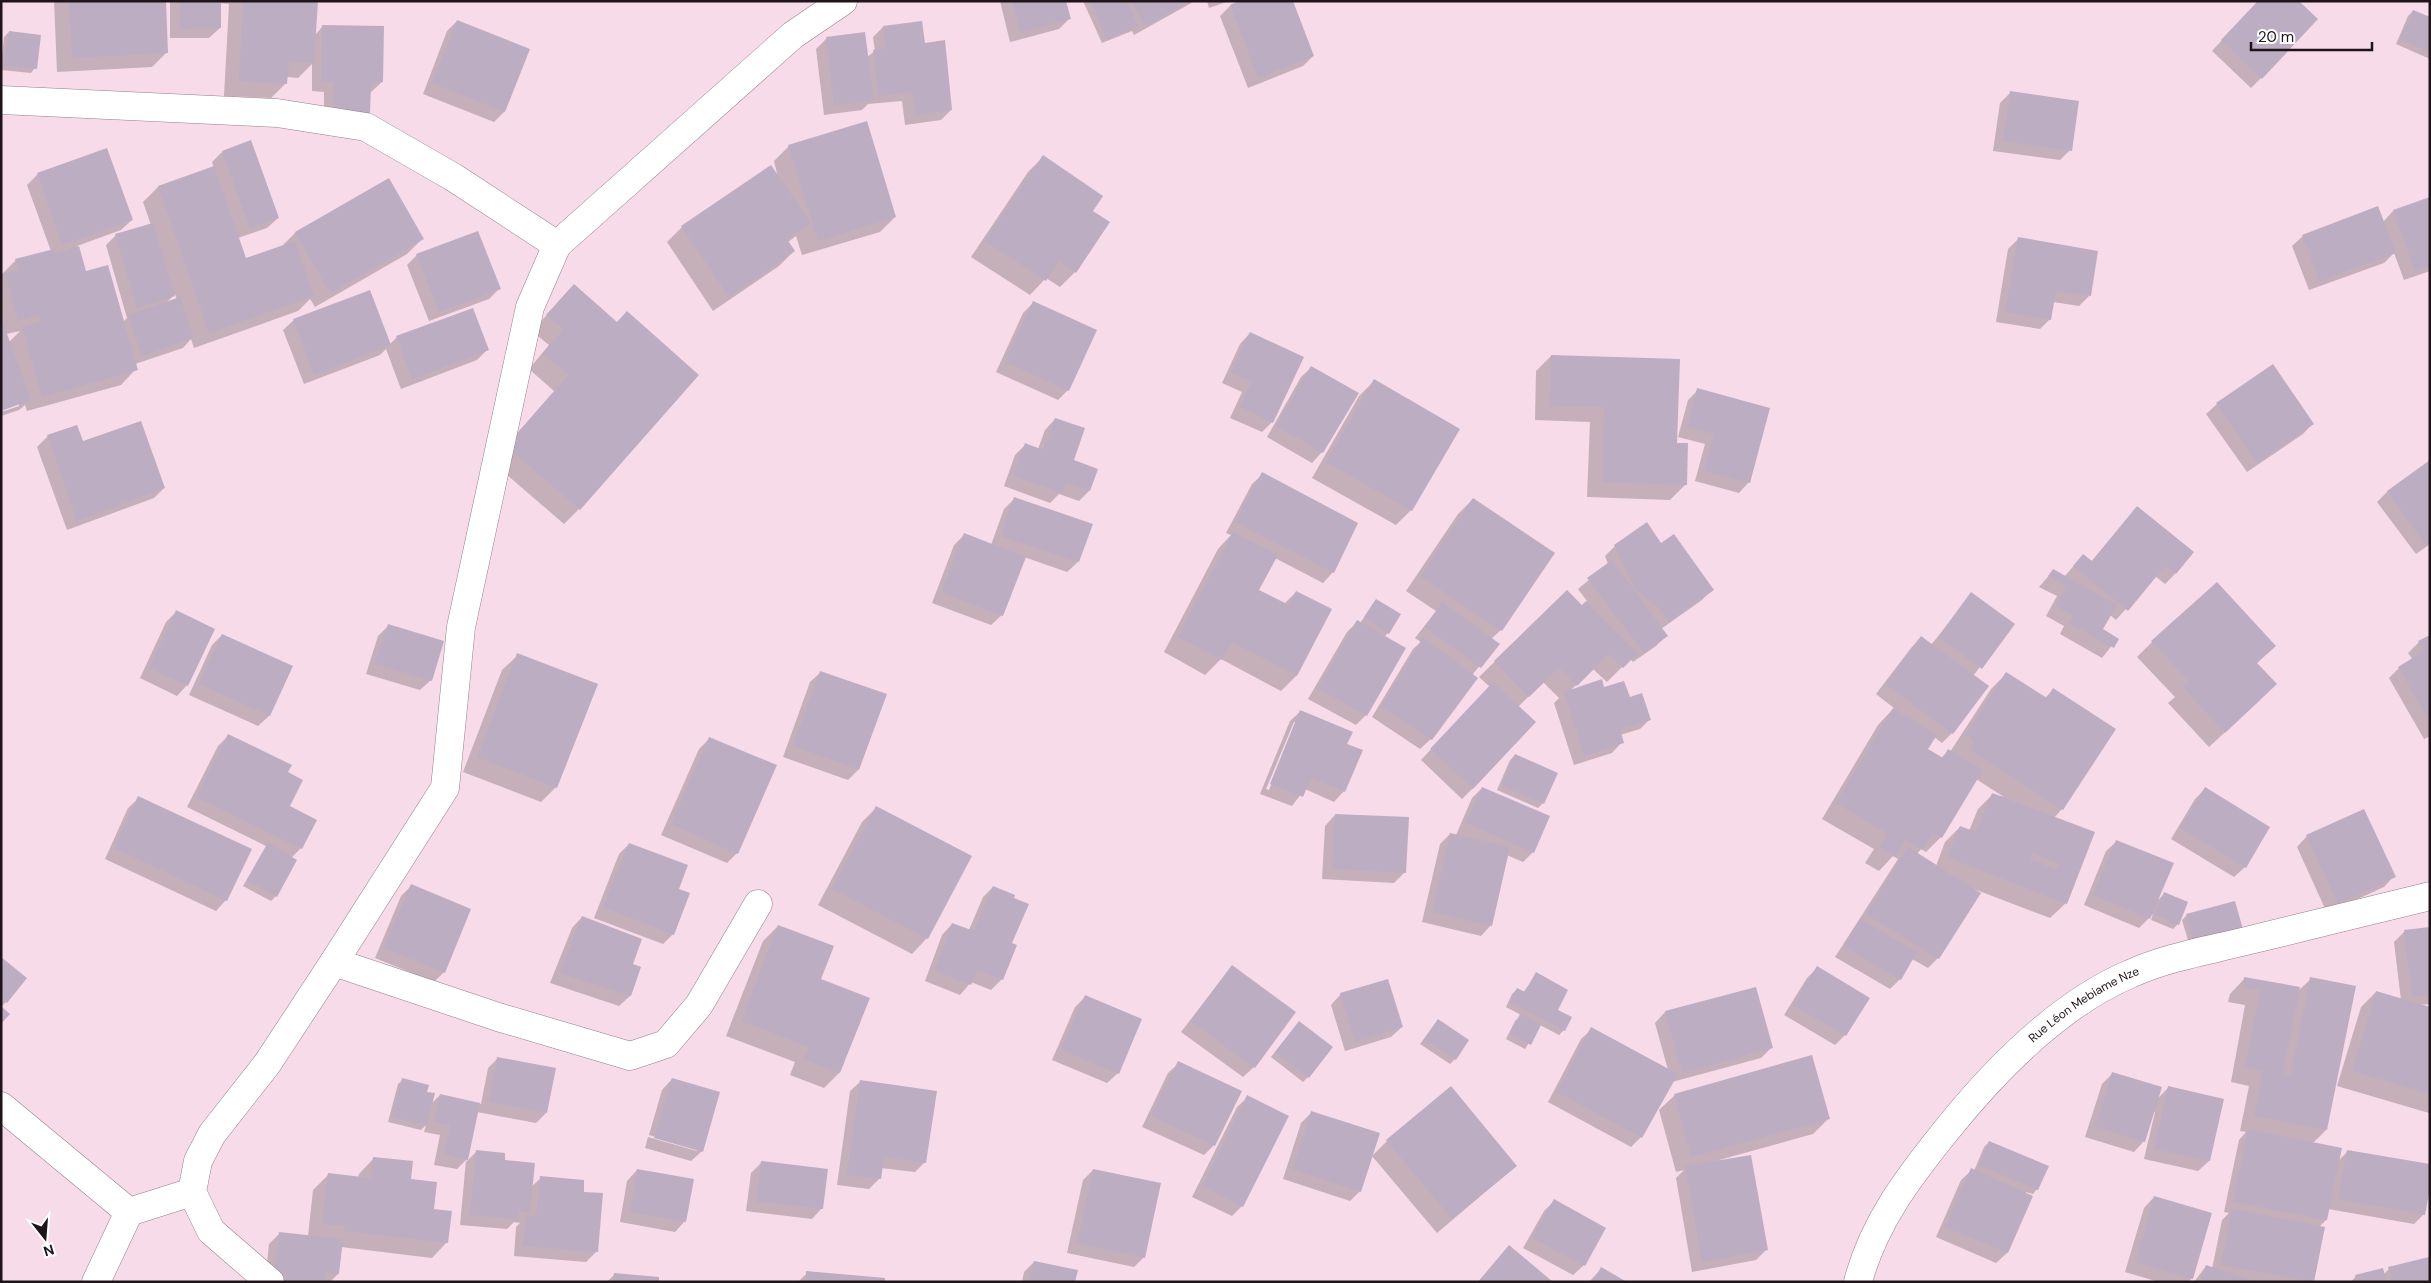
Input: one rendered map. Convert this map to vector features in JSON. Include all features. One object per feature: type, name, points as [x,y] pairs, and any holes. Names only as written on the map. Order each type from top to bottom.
[{"type":"street","points":[[270,1282],[211,1231],[192,1192],[198,1161],[212,1134],[266,1064],[334,962],[445,788],[461,627],[530,307],[557,245],[793,35],[843,1]]},
{"type":"street","points":[[1,100],[276,113],[366,127],[453,177],[557,245]]},
{"type":"street","name":"Rue Léon Mebiame Nze","points":[[1858,1282],[1877,1229],[1897,1195],[1924,1158],[1980,1089],[2034,1038],[2079,1002],[2130,974],[2184,957],[2430,896]]},
{"type":"street","points":[[334,962],[498,1017],[630,1056],[666,1044],[699,1005],[758,904]]},
{"type":"street","points":[[1,1106],[128,1212]]},
{"type":"street","points":[[96,1282],[128,1212],[192,1192]]},
{"type":"building","points":[[69,1],[166,1],[168,53],[72,58]]},
{"type":"building","points":[[180,1],[221,1],[221,28],[180,29]]},
{"type":"building","points":[[243,1],[318,1],[314,63],[289,62],[287,84],[239,81]]},
{"type":"building","points":[[1012,1],[1066,1],[1071,19],[1020,32]]},
{"type":"building","points":[[1090,1],[1127,1],[1138,26],[1107,39]]},
{"type":"building","points":[[1132,1],[1192,1],[1145,26]]},
{"type":"building","points":[[1239,1],[1293,1],[1314,56],[1258,78],[1230,5]]},
{"type":"building","points":[[2258,1],[2299,1],[2318,19],[2262,79],[2221,40]]},
{"type":"building","points":[[2413,10],[2430,17],[2430,52],[2400,39]]},
{"type":"building","points":[[457,20],[530,49],[505,112],[432,83]]},
{"type":"building","points":[[922,21],[925,43],[945,40],[952,110],[915,115],[912,92],[878,96],[873,50],[886,48],[883,26]]},
{"type":"building","points":[[322,25],[384,26],[383,82],[371,82],[370,115],[333,114],[334,82],[321,82]]},
{"type":"building","points":[[9,31],[41,35],[37,69],[4,65]]},
{"type":"building","points":[[865,32],[874,100],[834,106],[826,37]]},
{"type":"building","points":[[2010,91],[2079,101],[2072,151],[2003,141]]},
{"type":"building","points":[[867,121],[896,217],[818,241],[788,145]]},
{"type":"building","points":[[251,140],[279,218],[250,228],[222,151]]},
{"type":"building","points":[[107,148],[133,220],[62,245],[37,173]]},
{"type":"building","points":[[1043,155],[1103,196],[1093,211],[1110,222],[1076,273],[1059,261],[1046,281],[985,241]]},
{"type":"building","points":[[771,165],[811,223],[787,239],[795,251],[729,297],[681,226]]},
{"type":"building","points":[[214,166],[246,258],[295,241],[314,296],[209,333],[158,186]]},
{"type":"building","points":[[389,178],[424,239],[330,293],[295,232]]},
{"type":"building","points":[[2430,197],[2430,265],[2415,271],[2393,210]]},
{"type":"building","points":[[2378,206],[2396,253],[2320,281],[2302,235]]},
{"type":"building","points":[[153,223],[175,296],[137,308],[115,234]]},
{"type":"building","points":[[478,231],[501,289],[439,312],[416,254]]},
{"type":"building","points":[[2018,237],[2098,251],[2091,296],[2056,291],[2051,320],[2005,312]]},
{"type":"building","points":[[79,246],[86,271],[108,265],[138,370],[42,397],[22,327],[41,321],[39,315],[18,321],[5,273],[18,270],[15,259],[54,249],[55,253]]},
{"type":"building","points":[[574,284],[617,322],[627,311],[699,375],[580,510],[506,446],[569,375],[543,353],[564,329],[546,315]]},
{"type":"building","points":[[370,290],[391,345],[314,375],[293,319]]},
{"type":"building","points":[[180,297],[194,338],[142,356],[128,315]]},
{"type":"building","points":[[1033,301],[1097,330],[1069,391],[1005,362]]},
{"type":"building","points":[[473,308],[489,350],[412,379],[396,336]]},
{"type":"building","points":[[1,317],[31,400],[1,411]]},
{"type":"building","points":[[1250,332],[1304,357],[1273,423],[1240,407],[1252,382],[1231,373]]},
{"type":"building","points":[[1551,355],[1680,359],[1677,443],[1688,443],[1687,485],[1602,482],[1604,407],[1550,406]]},
{"type":"building","points":[[2273,364],[2314,424],[2257,463],[2216,403]]},
{"type":"building","points":[[1311,366],[1359,393],[1323,453],[1276,426]]},
{"type":"building","points":[[1374,379],[1460,429],[1412,511],[1326,462]]},
{"type":"building","points":[[1697,388],[1770,408],[1750,483],[1704,471],[1714,434],[1687,427]]},
{"type":"building","points":[[1055,418],[1085,428],[1074,460],[1098,469],[1090,491],[1066,483],[1062,493],[1013,476],[1025,443],[1043,450]]},
{"type":"building","points":[[141,421],[165,488],[77,521],[47,435],[77,425],[83,441]]},
{"type":"building","points":[[2430,460],[2430,542],[2426,545],[2387,491]]},
{"type":"building","points":[[1262,472],[1358,523],[1334,573],[1235,522]]},
{"type":"building","points":[[1014,497],[1093,524],[1079,562],[1001,536]]},
{"type":"building","points":[[1473,498],[1555,553],[1502,631],[1420,576]]},
{"type":"building","points":[[2137,506],[2194,552],[2176,574],[2165,566],[2128,611],[2073,566],[2083,554],[2092,561]]},
{"type":"building","points":[[1647,522],[1661,543],[1674,534],[1714,590],[1669,622],[1661,610],[1635,589],[1614,545]]},
{"type":"building","points":[[1233,532],[1278,555],[1259,590],[1289,605],[1296,591],[1332,609],[1297,676],[1231,642],[1222,660],[1178,637]]},
{"type":"building","points":[[964,533],[1026,557],[1003,616],[941,592]]},
{"type":"building","points":[[1612,560],[1668,636],[1644,653],[1587,578]]},
{"type":"building","points":[[2053,569],[2117,605],[2103,629],[2119,639],[2114,648],[2069,623],[2073,616],[2055,605],[2066,586],[2048,576]]},
{"type":"building","points":[[2217,582],[2276,646],[2257,663],[2277,684],[2225,733],[2183,687],[2189,681],[2151,641]]},
{"type":"building","points":[[1567,590],[1582,605],[1586,601],[1638,653],[1623,668],[1609,654],[1577,686],[1559,668],[1529,697],[1494,661]]},
{"type":"building","points":[[1971,592],[2015,624],[1982,669],[1938,637]]},
{"type":"building","points":[[1376,599],[1401,614],[1389,634],[1364,617]]},
{"type":"building","points":[[1442,602],[1500,644],[1481,668],[1425,627]]},
{"type":"building","points":[[176,610],[215,629],[188,686],[149,668]]},
{"type":"building","points":[[1357,620],[1406,648],[1367,716],[1318,688]]},
{"type":"building","points":[[388,624],[444,641],[432,681],[375,664]]},
{"type":"building","points":[[222,634],[293,666],[270,716],[199,684]]},
{"type":"building","points":[[2430,635],[2430,721],[2398,667],[2424,651],[2418,641]]},
{"type":"building","points":[[1921,636],[1989,686],[1953,734],[1885,684]]},
{"type":"building","points":[[1423,637],[1478,678],[1432,740],[1381,707]]},
{"type":"building","points":[[517,653],[598,684],[557,788],[477,757]]},
{"type":"building","points":[[820,671],[887,694],[859,770],[793,746]]},
{"type":"building","points":[[2006,672],[2047,698],[2053,688],[2116,729],[2063,810],[1970,750],[1975,741],[1966,735]]},
{"type":"building","points":[[1602,679],[1604,687],[1624,681],[1630,697],[1642,693],[1651,720],[1620,729],[1624,743],[1584,756],[1564,692]]},
{"type":"building","points":[[1493,682],[1536,722],[1473,789],[1430,749]]},
{"type":"building","points":[[1893,708],[1937,735],[1928,749],[1943,758],[1948,749],[1983,770],[1942,838],[1933,833],[1922,850],[1905,840],[1895,857],[1879,847],[1888,834],[1836,803]]},
{"type":"building","points":[[1300,710],[1353,732],[1347,744],[1363,750],[1345,792],[1311,778],[1303,797],[1270,784]]},
{"type":"building","points":[[228,734],[292,765],[288,772],[303,780],[290,806],[317,820],[302,849],[196,797]]},
{"type":"building","points":[[709,737],[777,765],[738,854],[671,824]]},
{"type":"building","points":[[1515,754],[1558,773],[1544,804],[1501,785]]},
{"type":"building","points":[[1482,787],[1550,816],[1534,853],[1466,823]]},
{"type":"building","points":[[2205,787],[2270,827],[2246,868],[2180,828]]},
{"type":"building","points":[[1992,793],[2095,832],[2067,904],[1947,857],[1960,826],[1976,832]],"holes":[[[2032,853],[2059,864],[2057,870],[2030,859]]]},
{"type":"building","points":[[138,796],[252,849],[227,901],[114,848]]},
{"type":"building","points":[[876,806],[972,856],[928,939],[832,889]]},
{"type":"building","points":[[2364,809],[2396,877],[2338,904],[2306,835]]},
{"type":"building","points":[[1335,814],[1409,817],[1406,873],[1332,869]]},
{"type":"building","points":[[1450,833],[1510,847],[1492,926],[1432,912]]},
{"type":"building","points":[[2116,840],[2174,863],[2150,919],[2093,895]]},
{"type":"building","points":[[268,843],[297,860],[277,897],[247,880]]},
{"type":"building","points":[[629,843],[688,865],[679,889],[690,893],[674,935],[603,907]]},
{"type":"building","points":[[1908,847],[1981,893],[1939,959],[1866,914]]},
{"type":"building","points":[[411,884],[471,909],[445,973],[384,948]]},
{"type":"building","points":[[993,886],[1015,895],[1014,898],[1029,904],[1012,943],[1017,945],[1003,980],[977,970],[971,985],[935,971],[952,923],[974,931]]},
{"type":"building","points":[[2164,892],[2188,902],[2179,925],[2155,915]]},
{"type":"building","points":[[2235,901],[2244,933],[2194,943],[2186,914]]},
{"type":"building","points":[[582,916],[642,939],[633,964],[641,967],[631,996],[560,973]]},
{"type":"building","points":[[1860,919],[1917,952],[1901,980],[1844,947]]},
{"type":"building","points":[[778,925],[834,946],[821,979],[870,998],[840,1073],[804,1060],[809,1047],[741,1021]]},
{"type":"building","points":[[2430,927],[2430,995],[2412,997],[2404,930]]},
{"type":"building","points":[[1,957],[27,978],[7,1003],[1,998]]},
{"type":"building","points":[[1232,965],[1296,1012],[1255,1068],[1190,1021]]},
{"type":"building","points":[[1817,966],[1870,998],[1846,1036],[1793,1005]]},
{"type":"building","points":[[1536,972],[1568,990],[1558,1010],[1572,1017],[1565,1031],[1510,1002],[1517,988],[1525,992]]},
{"type":"building","points":[[2244,977],[2300,987],[2283,1074],[2291,1076],[2310,977],[2356,986],[2327,1130],[2254,1116],[2263,1071],[2245,1067],[2260,991],[2243,987]]},
{"type":"building","points":[[1388,979],[1403,1027],[1355,1042],[1340,993]]},
{"type":"building","points":[[1756,987],[1773,1048],[1682,1073],[1665,1011]]},
{"type":"building","points":[[2376,991],[2430,1007],[2430,1094],[2352,1071]]},
{"type":"building","points":[[1085,995],[1142,1019],[1119,1074],[1061,1050]]},
{"type":"building","points":[[1,1006],[10,1014],[1,1024]]},
{"type":"building","points":[[1520,1014],[1541,1025],[1531,1045],[1510,1034]]},
{"type":"building","points":[[1438,1019],[1469,1040],[1456,1060],[1424,1039]]},
{"type":"building","points":[[1299,1021],[1333,1047],[1309,1078],[1275,1052]]},
{"type":"building","points":[[1591,1027],[1678,1074],[1642,1138],[1557,1092]]},
{"type":"building","points":[[1812,1055],[1830,1119],[1691,1157],[1674,1094]]},
{"type":"building","points":[[497,1057],[556,1068],[547,1113],[489,1102]]},
{"type":"building","points":[[1178,1061],[1242,1091],[1215,1146],[1151,1116]]},
{"type":"building","points":[[2112,1072],[2162,1087],[2145,1142],[2095,1127]]},
{"type":"building","points":[[402,1078],[429,1085],[427,1092],[435,1093],[427,1125],[392,1117]]},
{"type":"building","points":[[672,1078],[720,1092],[703,1152],[654,1138]]},
{"type":"building","points":[[860,1080],[937,1091],[926,1163],[884,1157],[881,1179],[847,1175]]},
{"type":"building","points":[[1451,1086],[1517,1166],[1452,1219],[1386,1140]]},
{"type":"building","points":[[2168,1086],[2224,1099],[2210,1161],[2154,1149]]},
{"type":"building","points":[[440,1094],[480,1103],[468,1160],[444,1154],[450,1125],[434,1122]]},
{"type":"building","points":[[1247,1095],[1289,1116],[1243,1207],[1202,1186]]},
{"type":"building","points":[[1311,1111],[1380,1133],[1361,1192],[1293,1169]]},
{"type":"building","points":[[2248,1129],[2342,1148],[2327,1220],[2233,1202]]},
{"type":"building","points":[[1989,1141],[2049,1166],[2038,1190],[1979,1165]]},
{"type":"building","points":[[476,1150],[505,1153],[505,1160],[535,1163],[530,1213],[519,1211],[518,1219],[470,1215]]},
{"type":"building","points":[[2347,1150],[2430,1164],[2430,1188],[2425,1215],[2338,1199]]},
{"type":"building","points":[[1751,1155],[1768,1250],[1702,1262],[1685,1166]]},
{"type":"building","points":[[373,1157],[413,1161],[411,1179],[437,1182],[434,1209],[452,1211],[448,1243],[344,1231],[345,1226],[322,1224],[328,1173],[371,1178]]},
{"type":"building","points":[[761,1161],[828,1169],[823,1209],[756,1201]]},
{"type":"building","points":[[1971,1168],[2033,1196],[2008,1253],[1945,1227]]},
{"type":"building","points":[[637,1169],[694,1179],[686,1222],[630,1212]]},
{"type":"building","points":[[1093,1169],[1161,1183],[1145,1258],[1077,1243]]},
{"type":"building","points":[[540,1176],[584,1180],[584,1192],[603,1193],[598,1252],[523,1246],[526,1215],[536,1216]]},
{"type":"building","points":[[2154,1196],[2212,1213],[2193,1279],[2135,1262]]},
{"type":"building","points":[[1554,1199],[1606,1228],[1585,1266],[1532,1238]]},
{"type":"building","points":[[2232,1209],[2325,1227],[2314,1282],[2221,1265]]},
{"type":"building","points":[[279,1232],[343,1239],[339,1274],[326,1273],[325,1282],[273,1282]]},
{"type":"building","points":[[1509,1245],[1553,1282],[1478,1282]]},
{"type":"building","points":[[2429,1257],[2430,1282],[2392,1282],[2388,1267]]},
{"type":"building","points":[[1034,1261],[1078,1270],[1075,1282],[1029,1282]]},
{"type":"building","points":[[2206,1265],[2253,1281],[2253,1282],[2200,1282]]},
{"type":"building","points":[[1601,1267],[1627,1282],[1593,1282]]},
{"type":"building","points":[[2383,1268],[2387,1282],[2357,1282],[2355,1275]]},
{"type":"building","points":[[806,1271],[885,1278],[885,1282],[806,1282]]},
{"type":"building","points":[[614,1273],[659,1277],[659,1282],[613,1282]]}]
